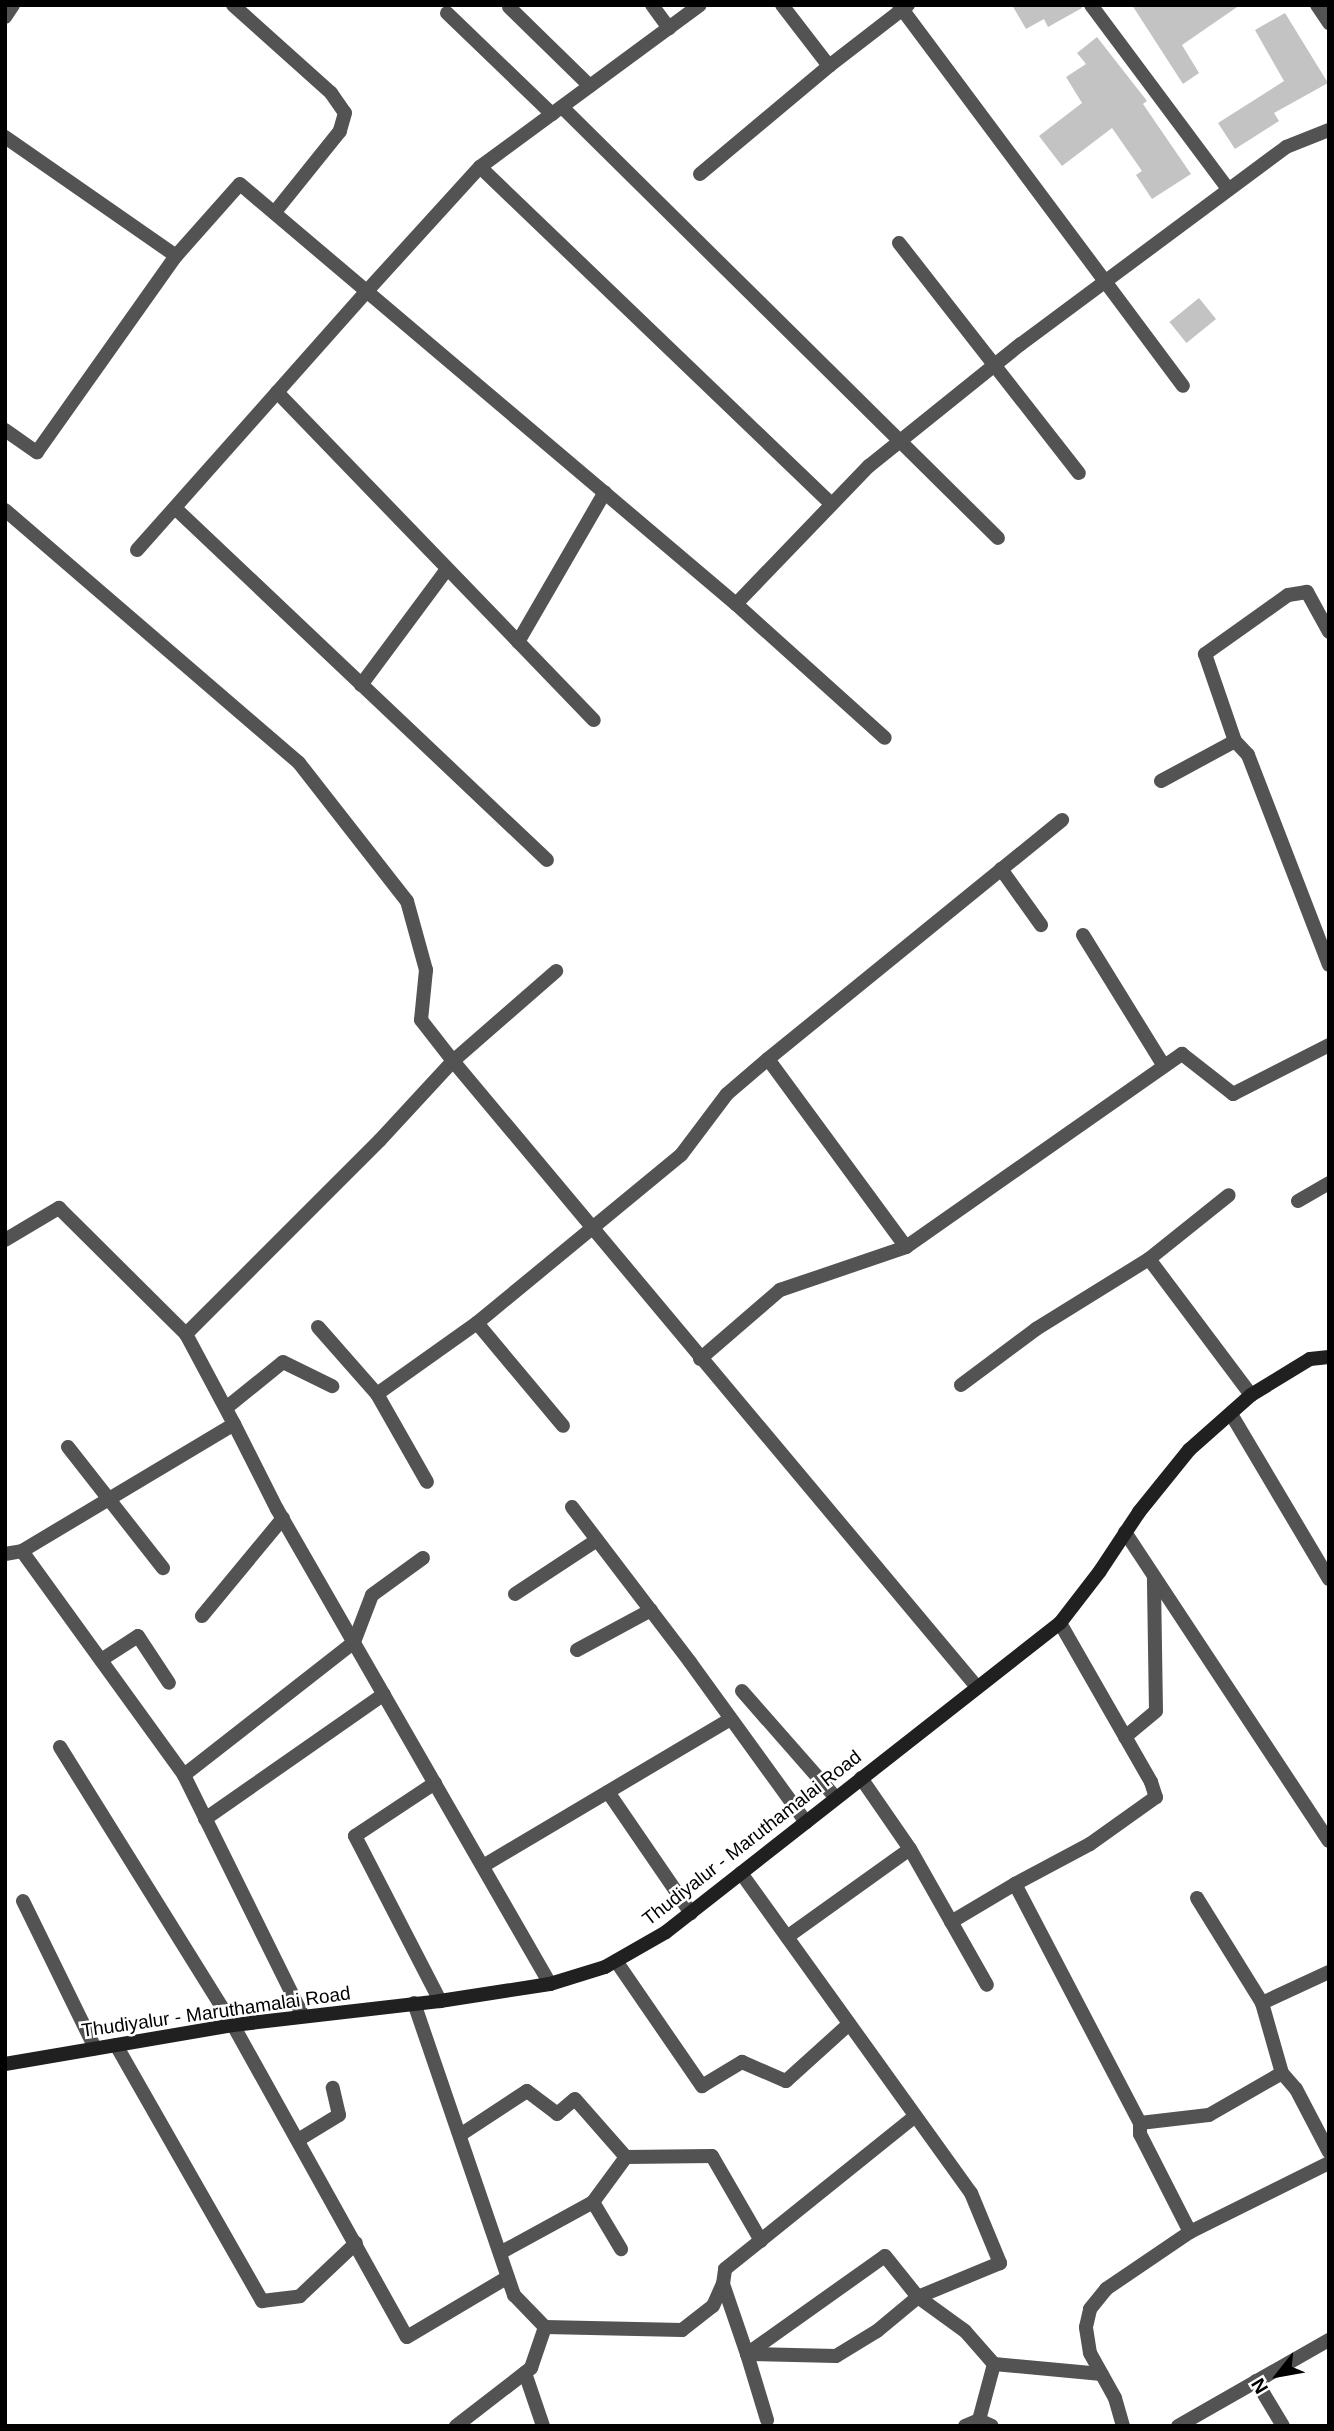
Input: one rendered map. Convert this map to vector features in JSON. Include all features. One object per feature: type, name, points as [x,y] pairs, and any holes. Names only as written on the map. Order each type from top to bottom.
[{"type":"main road","name":"Thudiyalur - Maruthamalai Road","points":[[5,2064],[233,2025],[440,2001],[550,1984],[606,1968],[666,1933],[1060,1623],[1125,1532],[1189,1450],[1251,1395],[1310,1359],[1329,1357]]},
{"type":"street","points":[[5,17],[13,5]]},
{"type":"street","points":[[233,5],[331,93],[345,113],[340,131],[274,213]]},
{"type":"street","points":[[652,5],[669,28]]},
{"type":"street","points":[[137,550],[366,291],[480,167],[700,5]]},
{"type":"street","points":[[782,5],[829,66]]},
{"type":"street","points":[[1091,5],[1228,189]]},
{"type":"street","points":[[1317,5],[1329,23]]},
{"type":"street","points":[[509,7],[590,86]]},
{"type":"street","points":[[700,174],[903,7],[1184,386]]},
{"type":"street","points":[[447,13],[557,110],[901,440],[998,538]]},
{"type":"street","points":[[736,604],[869,466],[901,440],[995,365],[1228,189],[1286,147],[1329,130]]},
{"type":"street","points":[[5,136],[176,256]]},
{"type":"street","points":[[480,167],[832,504]]},
{"type":"street","points":[[5,430],[37,452],[176,256],[240,184],[736,604],[885,738]]},
{"type":"street","points":[[899,243],[1079,473]]},
{"type":"street","points":[[277,392],[594,720]]},
{"type":"street","points":[[518,642],[605,492]]},
{"type":"street","points":[[175,508],[547,860]]},
{"type":"street","points":[[5,510],[299,763],[407,901],[426,970],[421,1020],[700,1359],[977,1687]]},
{"type":"street","points":[[361,685],[447,569]]},
{"type":"street","points":[[1329,632],[1307,592],[1287,595],[1205,654],[1235,740],[1248,755],[1329,965]]},
{"type":"street","points":[[1161,781],[1235,740]]},
{"type":"street","points":[[377,1394],[477,1323],[681,1155],[727,1094],[1062,820]]},
{"type":"street","points":[[1002,869],[1041,925]]},
{"type":"street","points":[[1083,935],[1164,1066]]},
{"type":"street","points":[[186,1334],[380,1140],[453,1061],[556,971]]},
{"type":"street","points":[[700,1359],[780,1290],[906,1247],[1182,1054],[1233,1094],[1329,1045]]},
{"type":"street","points":[[768,1059],[906,1247]]},
{"type":"street","points":[[1298,1201],[1329,1183]]},
{"type":"street","points":[[961,1385],[1036,1329],[1149,1259],[1228,1195]]},
{"type":"street","points":[[5,1240],[59,1208],[186,1334],[283,1518],[550,1984]]},
{"type":"street","points":[[1149,1259],[1251,1395]]},
{"type":"street","points":[[477,1323],[563,1426]]},
{"type":"street","points":[[318,1328],[377,1394],[427,1482]]},
{"type":"street","points":[[226,1408],[283,1362],[332,1386]]},
{"type":"street","points":[[1231,1413],[1329,1579]]},
{"type":"street","points":[[5,1554],[22,1551],[234,1424]]},
{"type":"street","points":[[68,1447],[163,1568]]},
{"type":"street","points":[[572,1507],[806,1822]]},
{"type":"street","points":[[202,1616],[283,1518]]},
{"type":"street","points":[[1125,1532],[1324,1825],[1329,1841]]},
{"type":"street","points":[[515,1594],[597,1540]]},
{"type":"street","points":[[22,1551],[184,1775],[303,2016]]},
{"type":"street","points":[[184,1775],[354,1642],[372,1595],[423,1558]]},
{"type":"street","points":[[1125,1737],[1156,1711],[1154,1576]]},
{"type":"street","points":[[578,1650],[651,1610]]},
{"type":"street","points":[[951,1922],[1090,1844],[1156,1797],[1151,1783],[1060,1623]]},
{"type":"street","points":[[101,1660],[138,1636],[169,1683]]},
{"type":"street","points":[[742,1691],[836,1798]]},
{"type":"street","points":[[205,1819],[384,1694]]},
{"type":"street","points":[[483,1866],[731,1718]]},
{"type":"street","points":[[60,1747],[233,2025],[407,2337],[508,2277]]},
{"type":"street","points":[[861,1778],[910,1849],[987,1985]]},
{"type":"street","points":[[435,1783],[355,1836],[440,2001]]},
{"type":"street","points":[[608,1792],[691,1913]]},
{"type":"street","points":[[787,1937],[910,1849]]},
{"type":"street","points":[[741,1873],[971,2193],[1000,2263],[918,2297],[877,2331],[836,2356],[747,2354]]},
{"type":"street","points":[[1015,1884],[1140,2123],[1140,2134],[1190,2232]]},
{"type":"street","points":[[1197,1898],[1262,2003],[1282,2073],[1296,2089],[1329,2152]]},
{"type":"street","points":[[23,1900],[95,2048]]},
{"type":"street","points":[[615,1961],[702,2086],[742,2062],[786,2081],[849,2024]]},
{"type":"street","points":[[1262,2003],[1329,1972]]},
{"type":"street","points":[[414,2003],[514,2295],[545,2326],[682,2330],[713,2306],[723,2284],[725,2269],[915,2116]]},
{"type":"street","points":[[116,2045],[262,2301],[300,2296],[356,2244]]},
{"type":"street","points":[[1140,2123],[1209,2115],[1282,2073]]},
{"type":"street","points":[[298,2140],[339,2115],[333,2088]]},
{"type":"street","points":[[460,2135],[527,2091],[557,2113],[575,2099],[626,2157],[712,2156],[761,2241]]},
{"type":"street","points":[[500,2253],[593,2203],[626,2157]]},
{"type":"street","points":[[1123,2426],[1115,2398],[1090,2353],[1086,2327],[1090,2309],[1106,2289],[1190,2232],[1329,2163]]},
{"type":"street","points":[[593,2203],[621,2249]]},
{"type":"street","points":[[747,2354],[885,2256],[918,2297],[965,2331],[995,2364],[1102,2374]]},
{"type":"street","points":[[723,2284],[767,2420]]},
{"type":"street","points":[[456,2426],[531,2368],[545,2326]]},
{"type":"street","points":[[1178,2426],[1329,2340]]},
{"type":"street","points":[[965,2426],[985,2423],[995,2364]]},
{"type":"street","points":[[525,2373],[543,2426]]},
{"type":"street","points":[[1256,2381],[1283,2426]]},
{"type":"building","points":[[1012,5],[1081,5],[1082,8],[1048,27],[1044,19],[1026,29]]},
{"type":"building","points":[[1132,5],[1240,5],[1182,45],[1199,73],[1183,84]]},
{"type":"building","points":[[1285,13],[1328,83],[1274,113],[1279,121],[1235,149],[1218,123],[1284,81],[1255,30]]},
{"type":"building","points":[[1097,37],[1147,101],[1143,104],[1191,174],[1152,199],[1136,175],[1142,171],[1112,128],[1062,166],[1039,136],[1082,103],[1066,77],[1086,64],[1077,53]]},
{"type":"building","points":[[1199,298],[1216,319],[1186,343],[1169,322]]}]
